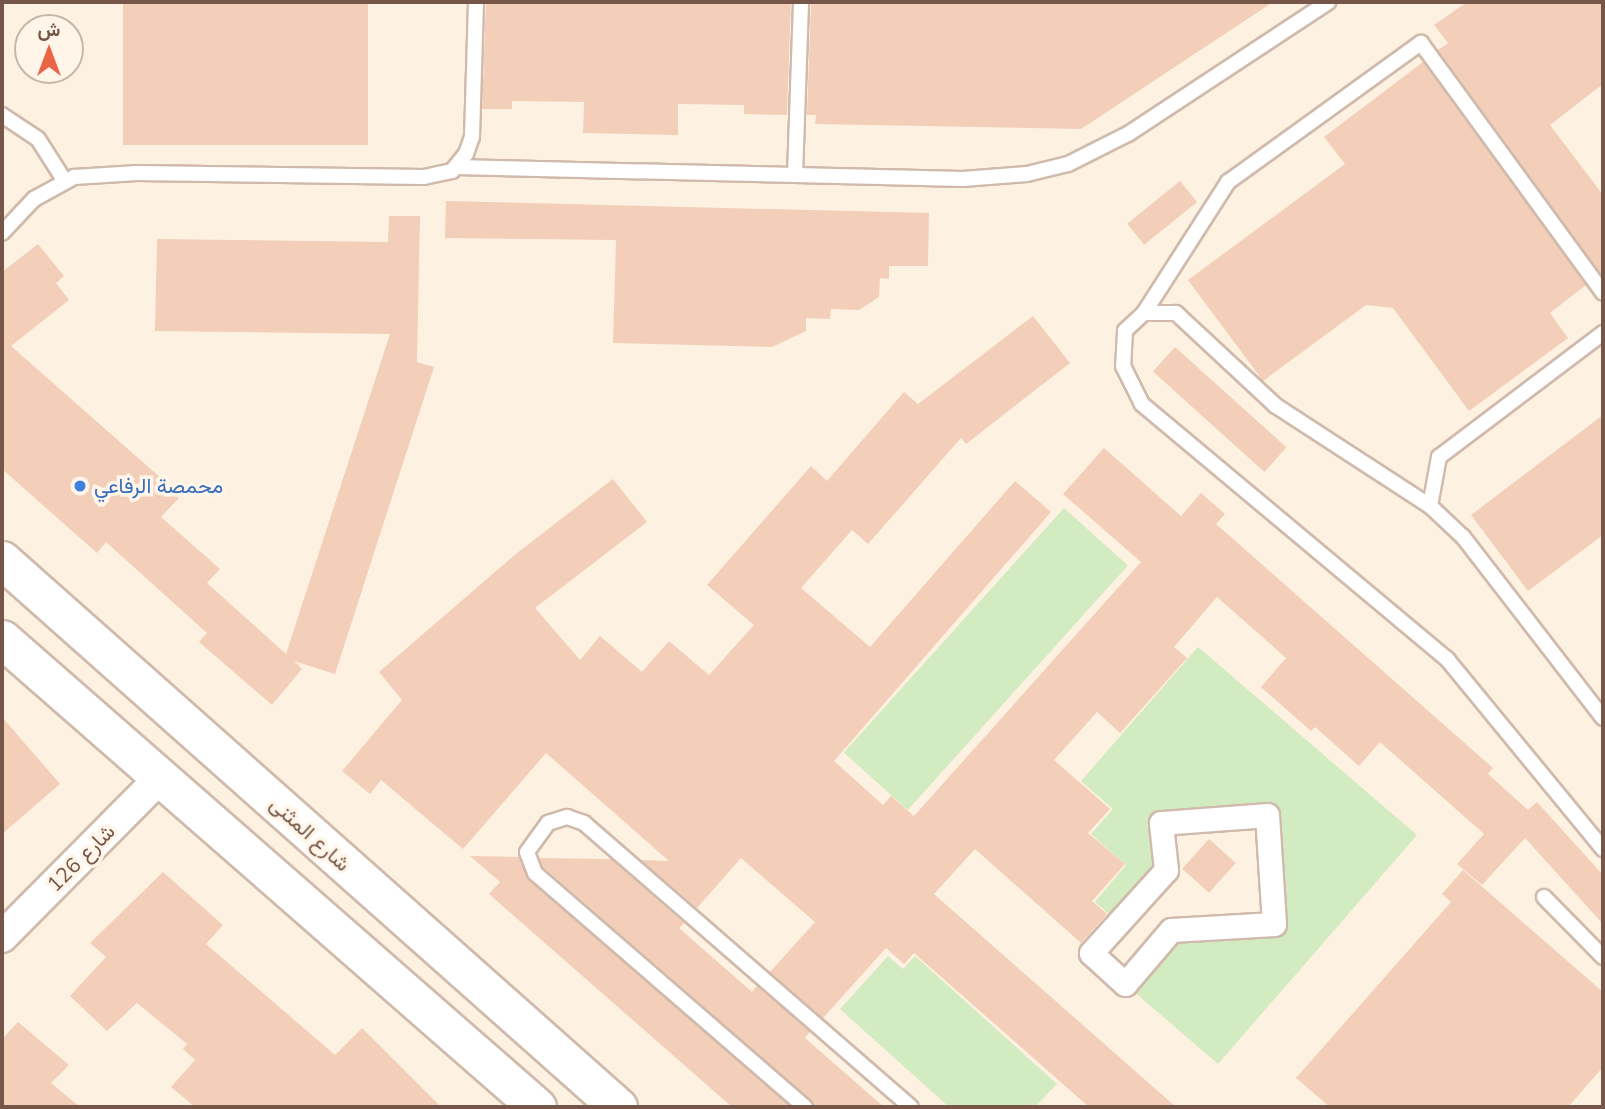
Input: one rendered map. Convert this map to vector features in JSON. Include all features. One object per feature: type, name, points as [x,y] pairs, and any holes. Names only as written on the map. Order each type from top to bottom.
[{"type":"street","name":"شارع المثنى","points":[[2,560],[618,1107]]},
{"type":"street","points":[[2,639],[537,1107]]},
{"type":"street","name":"شارع 126","points":[[2,937],[159,779]]},
{"type":"street","points":[[1267,816],[1274,924],[1171,930],[1125,984],[1091,953],[1166,870],[1161,823],[1267,816]]},
{"type":"lane","points":[[456,167],[472,137],[476,2]]},
{"type":"lane","points":[[794,175],[801,2]]},
{"type":"lane","points":[[2,233],[34,199],[64,180],[137,173],[424,177],[456,167],[976,179],[1027,174],[1068,164],[1170,108],[1328,2]]},
{"type":"lane","points":[[1603,293],[1421,43],[1228,182],[1144,313],[1125,331],[1121,346],[1129,384],[1142,404],[1447,659],[1603,849]]},
{"type":"lane","points":[[2,115],[38,139],[64,180]]},
{"type":"lane","points":[[1144,313],[1176,313],[1189,320],[1276,406],[1430,506],[1463,537],[1603,718]]},
{"type":"lane","points":[[1430,506],[1439,457],[1603,333]]},
{"type":"lane","points":[[806,1107],[535,873],[527,852],[548,823],[567,817],[584,823],[911,1107]]},
{"type":"lane","points":[[1544,897],[1603,957]]},
{"type":"green space","points":[[1064,508],[1128,566],[908,810],[844,752]]},
{"type":"green space","points":[[1198,647],[1417,835],[1218,1064],[1125,984],[1171,930],[1274,924],[1267,816],[1162,823],[1166,870],[1118,922],[1095,902],[1126,865],[1091,834],[1113,809],[1081,781]]},
{"type":"green space","points":[[888,956],[903,969],[915,956],[1057,1084],[1035,1107],[949,1107],[840,1009]]},
{"type":"building","points":[[123,2],[368,2],[368,145],[123,145]]},
{"type":"building","points":[[486,2],[791,2],[787,115],[744,114],[744,105],[678,104],[678,135],[583,133],[584,102],[512,101],[512,109],[482,109]]},
{"type":"building","points":[[811,2],[1273,2],[1081,129],[815,124],[816,115],[807,115]]},
{"type":"building","points":[[1467,2],[1603,2],[1603,84],[1550,125],[1603,195],[1601,274],[1438,50],[1448,43],[1434,25]]},
{"type":"building","points":[[1423,62],[1586,285],[1550,313],[1568,338],[1469,411],[1393,308],[1366,305],[1263,381],[1188,280],[1345,164],[1324,137]]},
{"type":"building","points":[[1180,181],[1197,202],[1144,245],[1127,224]]},
{"type":"building","points":[[446,201],[929,213],[928,266],[889,266],[889,279],[880,278],[879,297],[859,310],[831,309],[830,319],[806,318],[806,331],[772,347],[613,343],[616,240],[445,238]]},
{"type":"building","points":[[389,216],[420,216],[417,362],[434,367],[335,674],[294,661],[302,669],[272,705],[199,642],[207,633],[106,542],[97,553],[2,469],[2,272],[38,244],[64,276],[56,283],[69,300],[11,346],[162,479],[179,498],[161,517],[220,569],[207,583],[286,654],[390,334],[155,331],[157,239],[388,242]]},
{"type":"building","points":[[1033,316],[1070,363],[966,444],[961,438],[868,544],[852,530],[801,588],[870,647],[1015,481],[1051,512],[834,761],[883,805],[891,796],[914,816],[1141,562],[1063,494],[1104,448],[1181,516],[1201,493],[1225,514],[1216,524],[1493,768],[1488,774],[1528,810],[1537,802],[1603,875],[1603,924],[1525,838],[1482,885],[1457,864],[1484,834],[1380,742],[1359,766],[1315,727],[1311,731],[1261,687],[1286,658],[1217,597],[1174,647],[1187,658],[1120,733],[1097,712],[1054,760],[1110,809],[1088,833],[1125,864],[1092,901],[1107,914],[1081,943],[975,849],[934,894],[1176,1107],[1089,1107],[914,953],[904,964],[886,948],[823,1018],[770,972],[815,922],[741,858],[697,908],[641,860],[669,861],[546,753],[463,849],[381,780],[370,794],[342,771],[402,700],[379,672],[517,553],[613,479],[647,522],[535,608],[580,660],[600,636],[642,672],[669,641],[709,675],[754,625],[707,585],[811,466],[827,481],[904,392],[918,404]]},
{"type":"building","points":[[1175,347],[1286,447],[1264,472],[1153,372]]},
{"type":"building","points":[[1603,415],[1603,535],[1528,591],[1471,515]]},
{"type":"building","points":[[2,717],[60,784],[2,834]]},
{"type":"building","points":[[1209,839],[1236,863],[1209,893],[1182,869]]},
{"type":"building","points":[[470,856],[519,857],[529,880],[791,1107],[732,1107],[489,894],[500,882]]},
{"type":"building","points":[[539,858],[611,859],[684,923],[679,928],[752,992],[757,986],[810,1032],[805,1038],[884,1107],[814,1107],[811,1100],[543,867]]},
{"type":"building","points":[[1463,870],[1603,992],[1603,1067],[1568,1107],[1330,1107],[1296,1078],[1451,902],[1442,894]]},
{"type":"building","points":[[163,872],[223,925],[206,944],[335,1055],[362,1028],[441,1107],[195,1107],[171,1087],[195,1060],[183,1049],[187,1044],[137,1003],[107,1031],[70,996],[106,957],[90,943]]},
{"type":"building","points":[[18,1022],[69,1065],[51,1083],[80,1107],[2,1107],[2,1039]]},
{"type":"place","name":"محمصة الرفاعي","points":[[80,486]]}]
